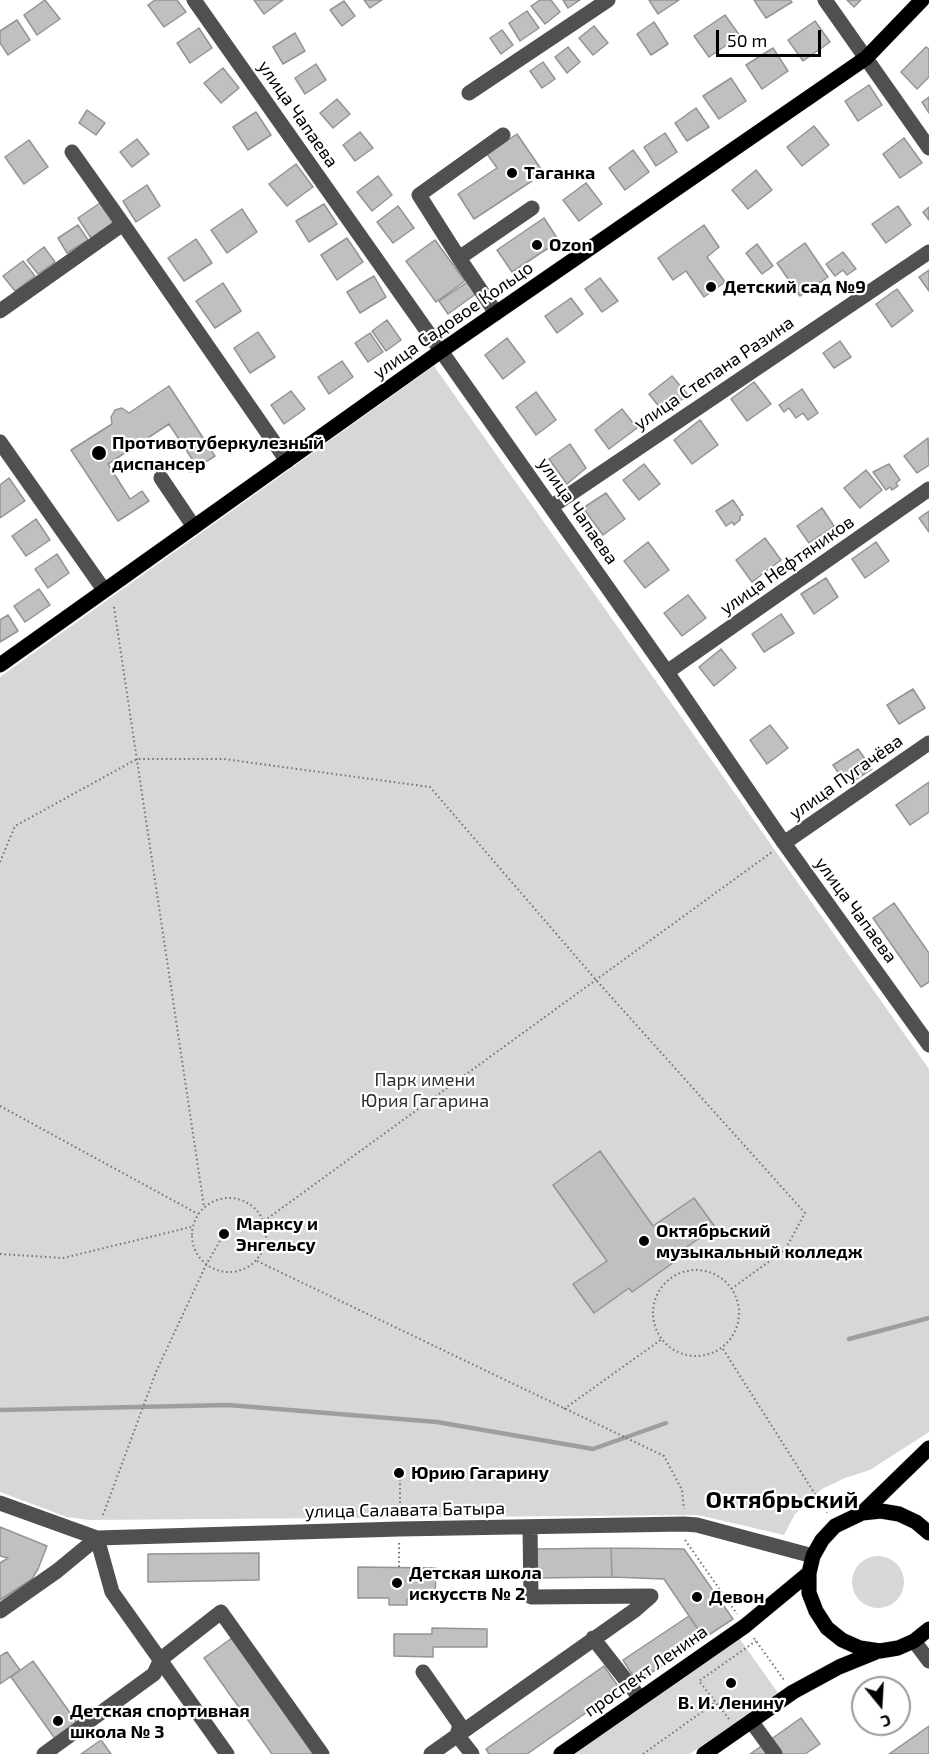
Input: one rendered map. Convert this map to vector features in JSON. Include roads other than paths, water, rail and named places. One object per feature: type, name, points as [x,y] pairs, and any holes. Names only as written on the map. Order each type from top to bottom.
[{"type":"main road","name":"улица Садовое Кольцо","points":[[0,665],[441,351],[866,58],[922,0]]},
{"type":"main road","points":[[880,1651],[860,1648],[842,1640],[827,1628],[816,1611],[810,1593],[809,1573],[813,1556],[822,1540],[835,1526],[862,1513],[929,1448]]},
{"type":"main road","points":[[862,1513],[881,1511],[899,1514],[916,1522],[929,1533]]},
{"type":"main road","name":"проспект Ленина","points":[[561,1754],[745,1626],[809,1573]]},
{"type":"main road","points":[[704,1754],[793,1692],[839,1667],[914,1641],[929,1629]]},
{"type":"street","name":"улица Чапаева","points":[[195,0],[667,672],[784,843],[929,1045]]},
{"type":"street","points":[[469,93],[608,0]]},
{"type":"street","points":[[825,0],[929,147]]},
{"type":"street","points":[[496,313],[419,195],[503,135]]},
{"type":"street","points":[[72,152],[286,461]]},
{"type":"street","points":[[459,258],[532,207]]},
{"type":"street","points":[[0,311],[123,224]]},
{"type":"street","name":"улица Степана Разина","points":[[551,507],[929,252]]},
{"type":"street","points":[[0,442],[104,590]]},
{"type":"street","points":[[160,478],[194,526]]},
{"type":"street","name":"улица Нефтяников","points":[[667,672],[929,489]]},
{"type":"street","name":"улица Пугачёва","points":[[784,843],[929,743]]},
{"type":"street","name":"улица Салавата Батыра","points":[[0,1503],[97,1538],[697,1525],[813,1556]]},
{"type":"street","points":[[431,1754],[635,1610],[651,1596],[531,1597],[530,1527]]},
{"type":"street","points":[[0,1611],[57,1571],[97,1538],[112,1592],[227,1754]]},
{"type":"street","points":[[44,1754],[154,1674],[161,1659],[221,1612],[322,1754]]},
{"type":"street","points":[[593,1638],[640,1698]]},
{"type":"street","points":[[914,1641],[929,1661]]},
{"type":"street","points":[[423,1672],[460,1725],[458,1735],[472,1754]]},
{"type":"street","points":[[751,1721],[775,1754]]},
{"type":"waterway","points":[[849,1339],[929,1318]]},
{"type":"waterway","points":[[0,1410],[228,1405],[437,1422],[593,1449],[666,1423]]},
{"type":"place","name":"Таганка","points":[[512,173]]},
{"type":"place","name":"Ozon","points":[[537,245]]},
{"type":"place","name":"Детский сад №9","points":[[711,287]]},
{"type":"place","name":"Противотуберкулезный диспансер","points":[[99,453]]},
{"type":"place","name":"Марксу и Энгельсу","points":[[224,1234]]},
{"type":"place","name":"Октябрьский музыкальный колледж","points":[[644,1241]]},
{"type":"place","name":"Юрию Гагарину","points":[[399,1473]]},
{"type":"place","name":"Детская школа искусств № 2","points":[[397,1583]]},
{"type":"place","name":"Девон","points":[[697,1597]]},
{"type":"place","name":"В. И. Ленину","points":[[731,1683]]},
{"type":"place","name":"Детская спортивная школа № 3","points":[[58,1721]]},
{"type":"district","name":"Октябрьский","points":[[782,1500]]},
{"type":"park label","name":"Парк имени Юрия Гагарина","points":[[425,1090]]}]
